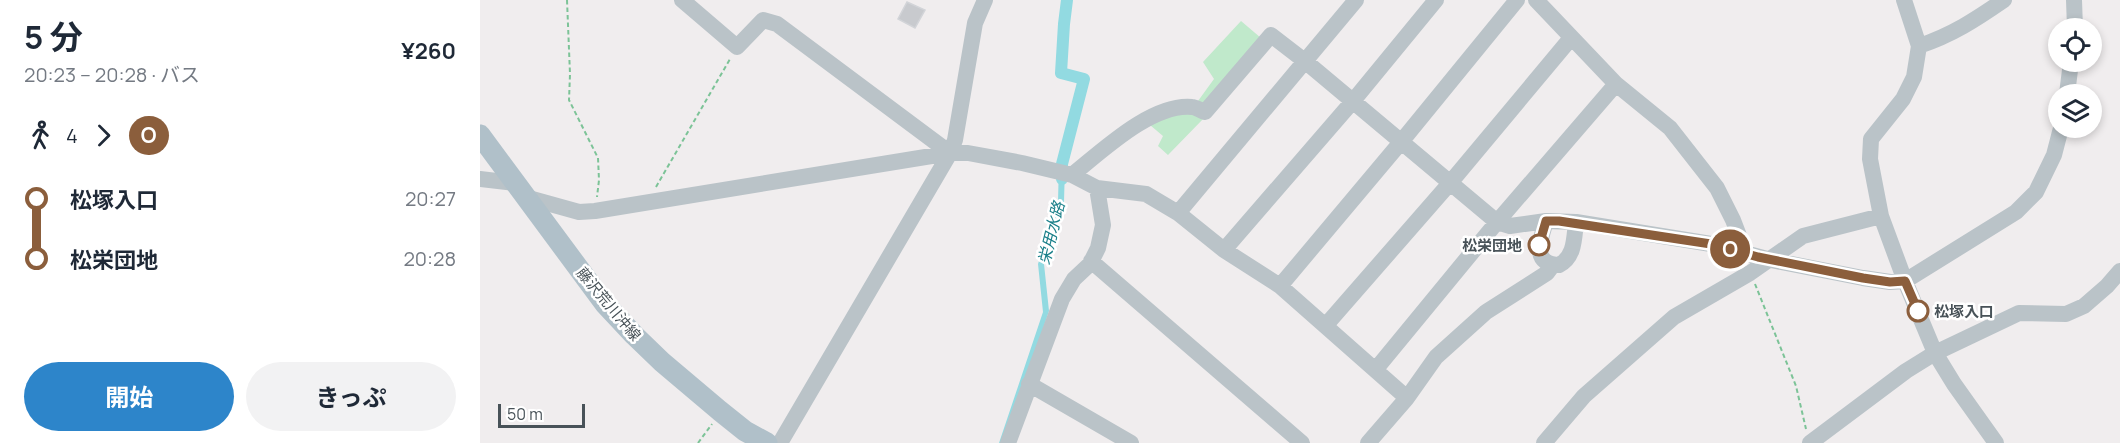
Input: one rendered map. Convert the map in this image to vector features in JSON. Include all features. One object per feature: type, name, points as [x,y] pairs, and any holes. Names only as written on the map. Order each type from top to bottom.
[{"type":"main road","name":"藤沢荒川沖線","points":[[480,135],[605,304],[662,362],[745,431],[767,443]]},
{"type":"street","points":[[682,0],[737,46],[763,21],[777,24],[950,153]]},
{"type":"street","points":[[780,443],[950,153],[955,140],[975,22],[985,0]]},
{"type":"street","points":[[1178,213],[1356,0]]},
{"type":"street","points":[[1224,250],[1353,102],[1436,0]]},
{"type":"street","points":[[1280,286],[1517,0]]},
{"type":"street","points":[[1536,0],[1616,84],[1670,129],[1717,188],[1746,254]]},
{"type":"street","points":[[1904,0],[1918,46],[1914,77],[1904,99],[1871,139],[1870,159],[1881,216],[1935,353],[1996,443]]},
{"type":"street","points":[[1918,46],[1964,28],[2004,0]]},
{"type":"street","points":[[2074,0],[2075,18]]},
{"type":"street","points":[[1072,175],[1123,134],[1161,111],[1192,107],[1204,112],[1271,35],[1497,222],[1510,226],[1546,221],[1576,222],[1711,244],[1771,260],[1890,282],[1905,281],[2016,212],[2036,192],[2054,155],[2058,138]]},
{"type":"street","points":[[1326,325],[1450,183],[1571,38]]},
{"type":"street","points":[[1376,369],[1497,222],[1616,84]]},
{"type":"street","points":[[480,179],[520,190],[579,212],[950,153],[968,153],[1022,163],[1072,175],[1097,188],[1146,194],[1178,213],[1224,250],[1280,286],[1407,398]]},
{"type":"street","points":[[1008,443],[1062,299],[1098,248],[1103,225],[1097,188]]},
{"type":"street","points":[[1544,443],[1584,396],[1674,317],[1771,260],[1803,236],[1881,216]]},
{"type":"street","points":[[1546,221],[1539,252],[1547,262],[1553,265],[1559,265],[1569,258],[1576,222]]},
{"type":"street","points":[[1091,261],[1302,443]]},
{"type":"street","points":[[1368,443],[1407,398],[1436,357],[1486,312],[1546,273],[1553,265]]},
{"type":"street","points":[[1808,437],[1935,353],[2019,313],[2066,314],[2084,306],[2120,271]]},
{"type":"street","points":[[1029,384],[1131,443]]},
{"type":"path","points":[[567,0],[569,100],[598,158],[599,180],[595,211]]},
{"type":"path","points":[[646,203],[737,46]]},
{"type":"path","points":[[1750,273],[1796,386],[1808,437]]},
{"type":"path","points":[[698,443],[720,411]]},
{"type":"green space","points":[[1241,21],[1261,38],[1205,106],[1198,101],[1214,79],[1203,62]]},
{"type":"green space","points":[[1193,111],[1204,118],[1168,155],[1158,146],[1163,136],[1150,125],[1165,115]]},
{"type":"water","points":[[1059,163],[1065,165],[1064,202],[1044,264],[1049,311],[1005,443],[999,443],[1043,312],[1038,264],[1058,201]]},
{"type":"building","points":[[907,2],[925,10],[915,28],[898,19]]},
{"type":"waterway","name":"栄用水路","points":[[1062,179],[1062,164],[1084,79],[1061,73],[1067,0]]},
{"type":"bus line","name":"O","points":[[1539,245],[1546,221],[1576,222],[1644,235],[1711,244],[1758,257],[1863,278],[1890,282],[1905,281],[1918,311]]},
{"type":"place","name":"松栄団地","points":[[1539,245]]},
{"type":"place","name":"松塚入口","points":[[1918,311]]}]
